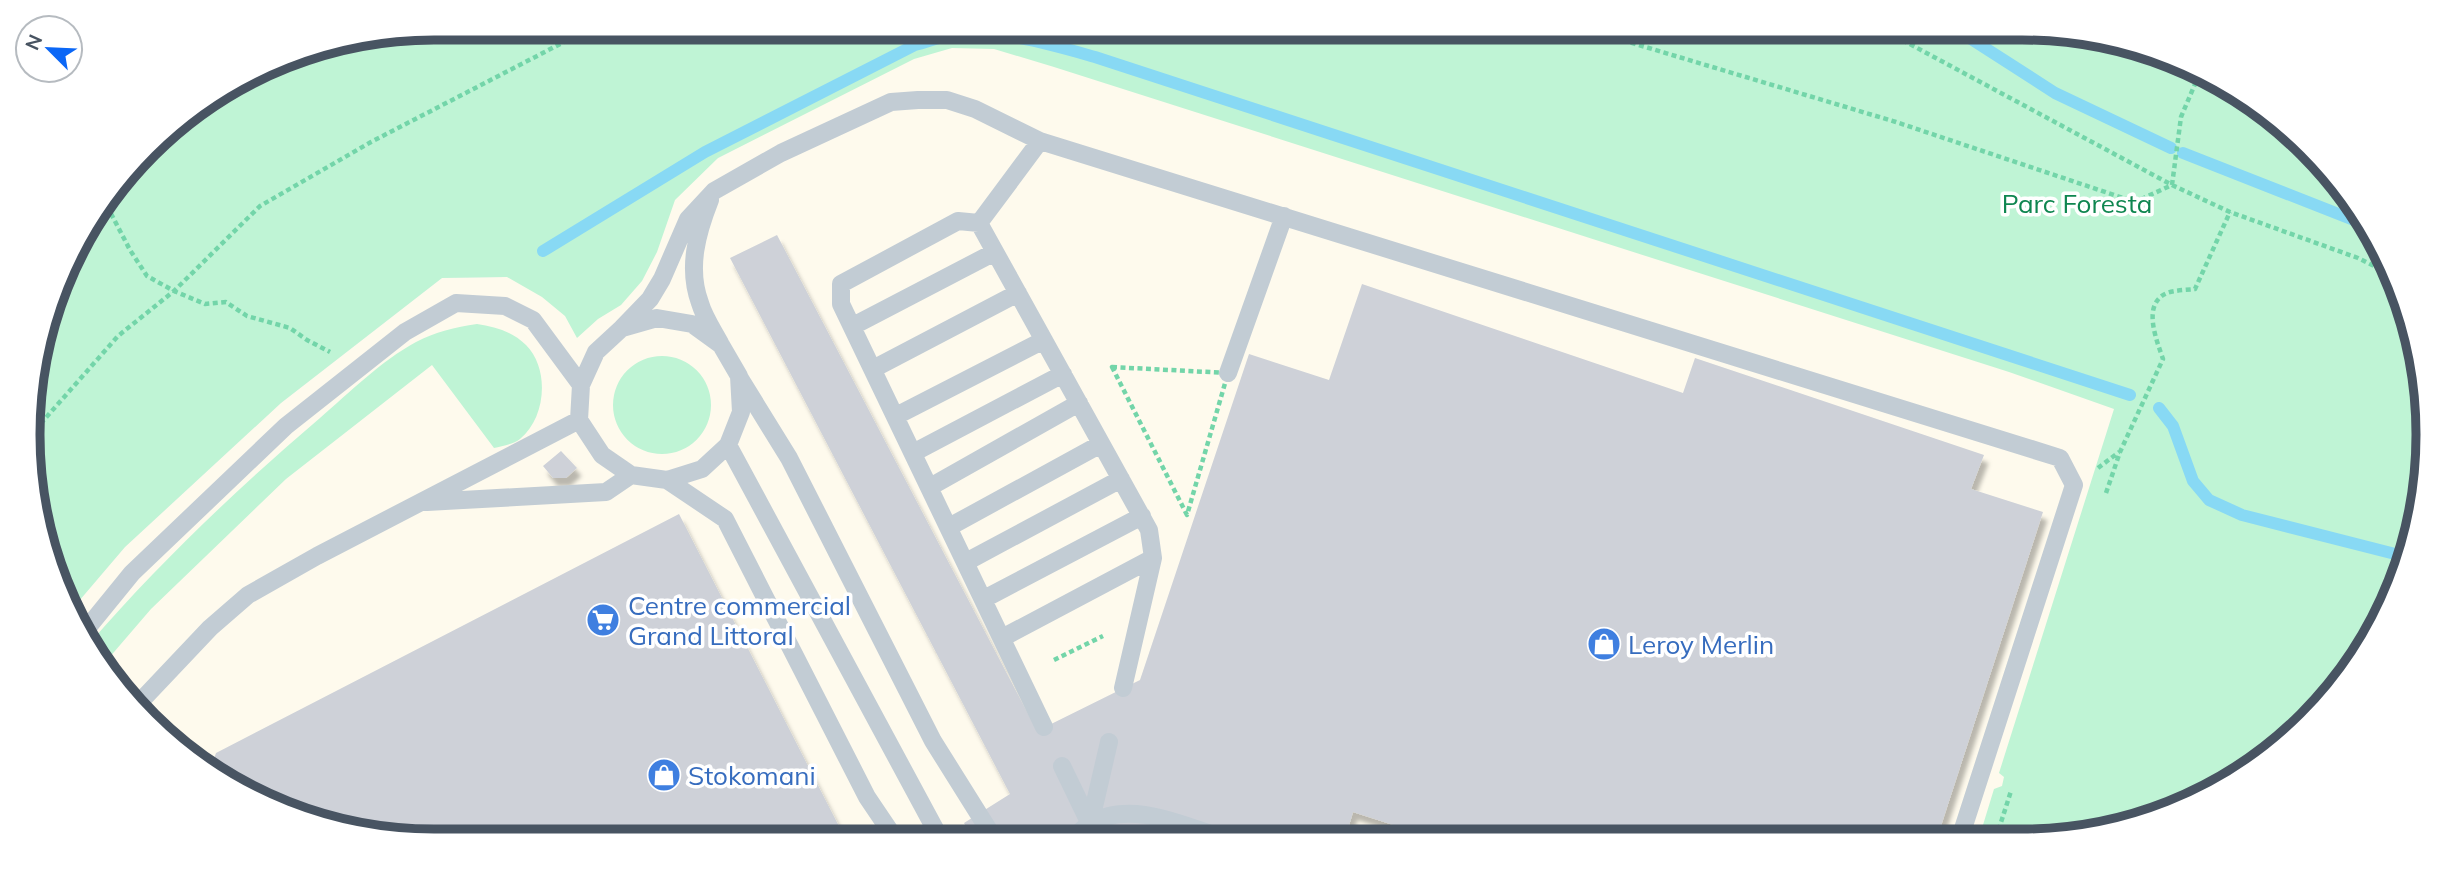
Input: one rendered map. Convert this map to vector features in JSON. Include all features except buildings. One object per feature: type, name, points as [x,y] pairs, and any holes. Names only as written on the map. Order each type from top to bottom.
[{"type":"lane","points":[[738,376],[741,412],[728,445],[702,469],[667,480],[631,475],[602,455],[579,420],[581,385],[596,352],[650,299],[662,279],[688,219],[714,191],[781,153],[891,103],[947,100],[975,109],[1040,141],[2060,458],[2074,485],[1964,829]]},
{"type":"lane","points":[[979,223],[1040,141]]},
{"type":"lane","points":[[714,191],[698,232],[693,272],[699,303],[738,376],[789,458],[933,741],[988,829]]},
{"type":"lane","points":[[1228,373],[1284,216]]},
{"type":"lane","points":[[979,223],[958,221],[841,284],[841,304],[1044,727]]},
{"type":"lane","points":[[979,223],[1149,530],[1153,558],[1123,688]]},
{"type":"lane","points":[[853,326],[995,252]]},
{"type":"lane","points":[[873,369],[1018,293]]},
{"type":"lane","points":[[89,625],[132,573],[286,426],[405,332],[456,303],[505,306],[533,320],[581,385]]},
{"type":"lane","points":[[622,328],[657,318],[692,324],[721,345]]},
{"type":"lane","points":[[896,416],[1044,340]]},
{"type":"lane","points":[[914,453],[1063,374]]},
{"type":"lane","points":[[930,487],[1079,403]]},
{"type":"lane","points":[[143,699],[210,628],[248,595],[579,420]]},
{"type":"lane","points":[[949,527],[1101,444]]},
{"type":"lane","points":[[728,445],[935,829]]},
{"type":"lane","points":[[420,502],[606,492],[631,475]]},
{"type":"lane","points":[[966,562],[1121,479]]},
{"type":"lane","points":[[667,480],[725,519],[867,797],[889,829]]},
{"type":"lane","points":[[984,599],[1142,516]]},
{"type":"lane","points":[[1002,638],[1153,558]]},
{"type":"lane","points":[[1090,824],[1109,742]]},
{"type":"lane","points":[[1062,766],[1090,824]]},
{"type":"lane","points":[[1084,829],[1090,824],[1118,814],[1146,814],[1193,829]]},
{"type":"path","points":[[40,424],[118,336],[174,291],[260,206],[371,142],[568,40]]},
{"type":"path","points":[[1622,40],[1896,122],[2135,202],[2172,186]]},
{"type":"path","points":[[1902,40],[2172,186],[2230,212],[2358,258],[2379,268]]},
{"type":"path","points":[[2172,186],[2181,117],[2196,81]]},
{"type":"path","points":[[110,211],[130,250],[148,276],[205,304],[226,302],[247,316],[290,328],[360,368]]},
{"type":"path","points":[[2103,500],[2120,452],[2163,359],[2152,329],[2154,307],[2165,294],[2195,289],[2230,212]]},
{"type":"path","points":[[1112,367],[1228,373],[1194,489],[1186,516],[1112,367]]},
{"type":"path","points":[[1054,660],[1139,618]]},
{"type":"path","points":[[1999,829],[2012,785]]},
{"type":"shaded area","points":[[942,40],[967,40],[2147,400],[2014,829],[434,829],[383,825],[332,815],[284,799],[237,776],[194,747],[138,694],[107,654],[78,602],[125,547],[281,403],[442,278],[507,277],[543,251]]},
{"type":"green space","name":"Parc Foresta","points":[[2022,40],[2098,48],[2148,61],[2219,93],[2262,122],[2318,175],[2363,237],[2386,284],[2402,332],[2415,409],[2415,460],[2408,511],[2386,585],[2349,654],[2300,713],[2262,747],[2219,776],[2148,808],[2073,825],[1982,829],[1994,789],[2002,786],[2004,777],[1999,773],[2114,409],[2009,372],[1054,67],[994,49],[952,48],[914,59],[718,158],[675,200],[657,252],[642,281],[621,305],[598,319],[577,338],[565,316],[542,297],[507,277],[442,278],[281,403],[125,547],[78,602],[54,537],[41,460],[41,409],[54,332],[70,284],[93,237],[122,194],[156,156],[194,122],[237,93],[308,61],[358,48],[409,41]]},
{"type":"green space","points":[[477,324],[497,328],[515,336],[534,355],[542,380],[540,406],[529,430],[520,439],[494,448],[432,365],[286,479],[151,609],[109,657],[96,636],[200,526],[289,444],[390,358],[423,338],[453,328]]},
{"type":"green space","points":[[662,356],[681,359],[697,370],[708,386],[711,405],[708,424],[697,440],[681,451],[662,454],[643,451],[627,440],[616,424],[613,405],[616,386],[627,370],[643,359]]},
{"type":"waterway","points":[[543,251],[705,152],[915,45],[933,40]]},
{"type":"waterway","points":[[1028,40],[1095,57],[2130,395]]},
{"type":"waterway","points":[[1973,40],[2055,93],[2171,148]]},
{"type":"waterway","points":[[2183,153],[2352,219]]},
{"type":"waterway","points":[[2159,408],[2173,426],[2193,481],[2209,500],[2242,515],[2397,554]]},
{"type":"place","name":"Centre commercial Grand Littoral","points":[[603,620]]},
{"type":"place","name":"Leroy Merlin","points":[[1604,644]]},
{"type":"place","name":"Stokomani","points":[[664,775]]}]
